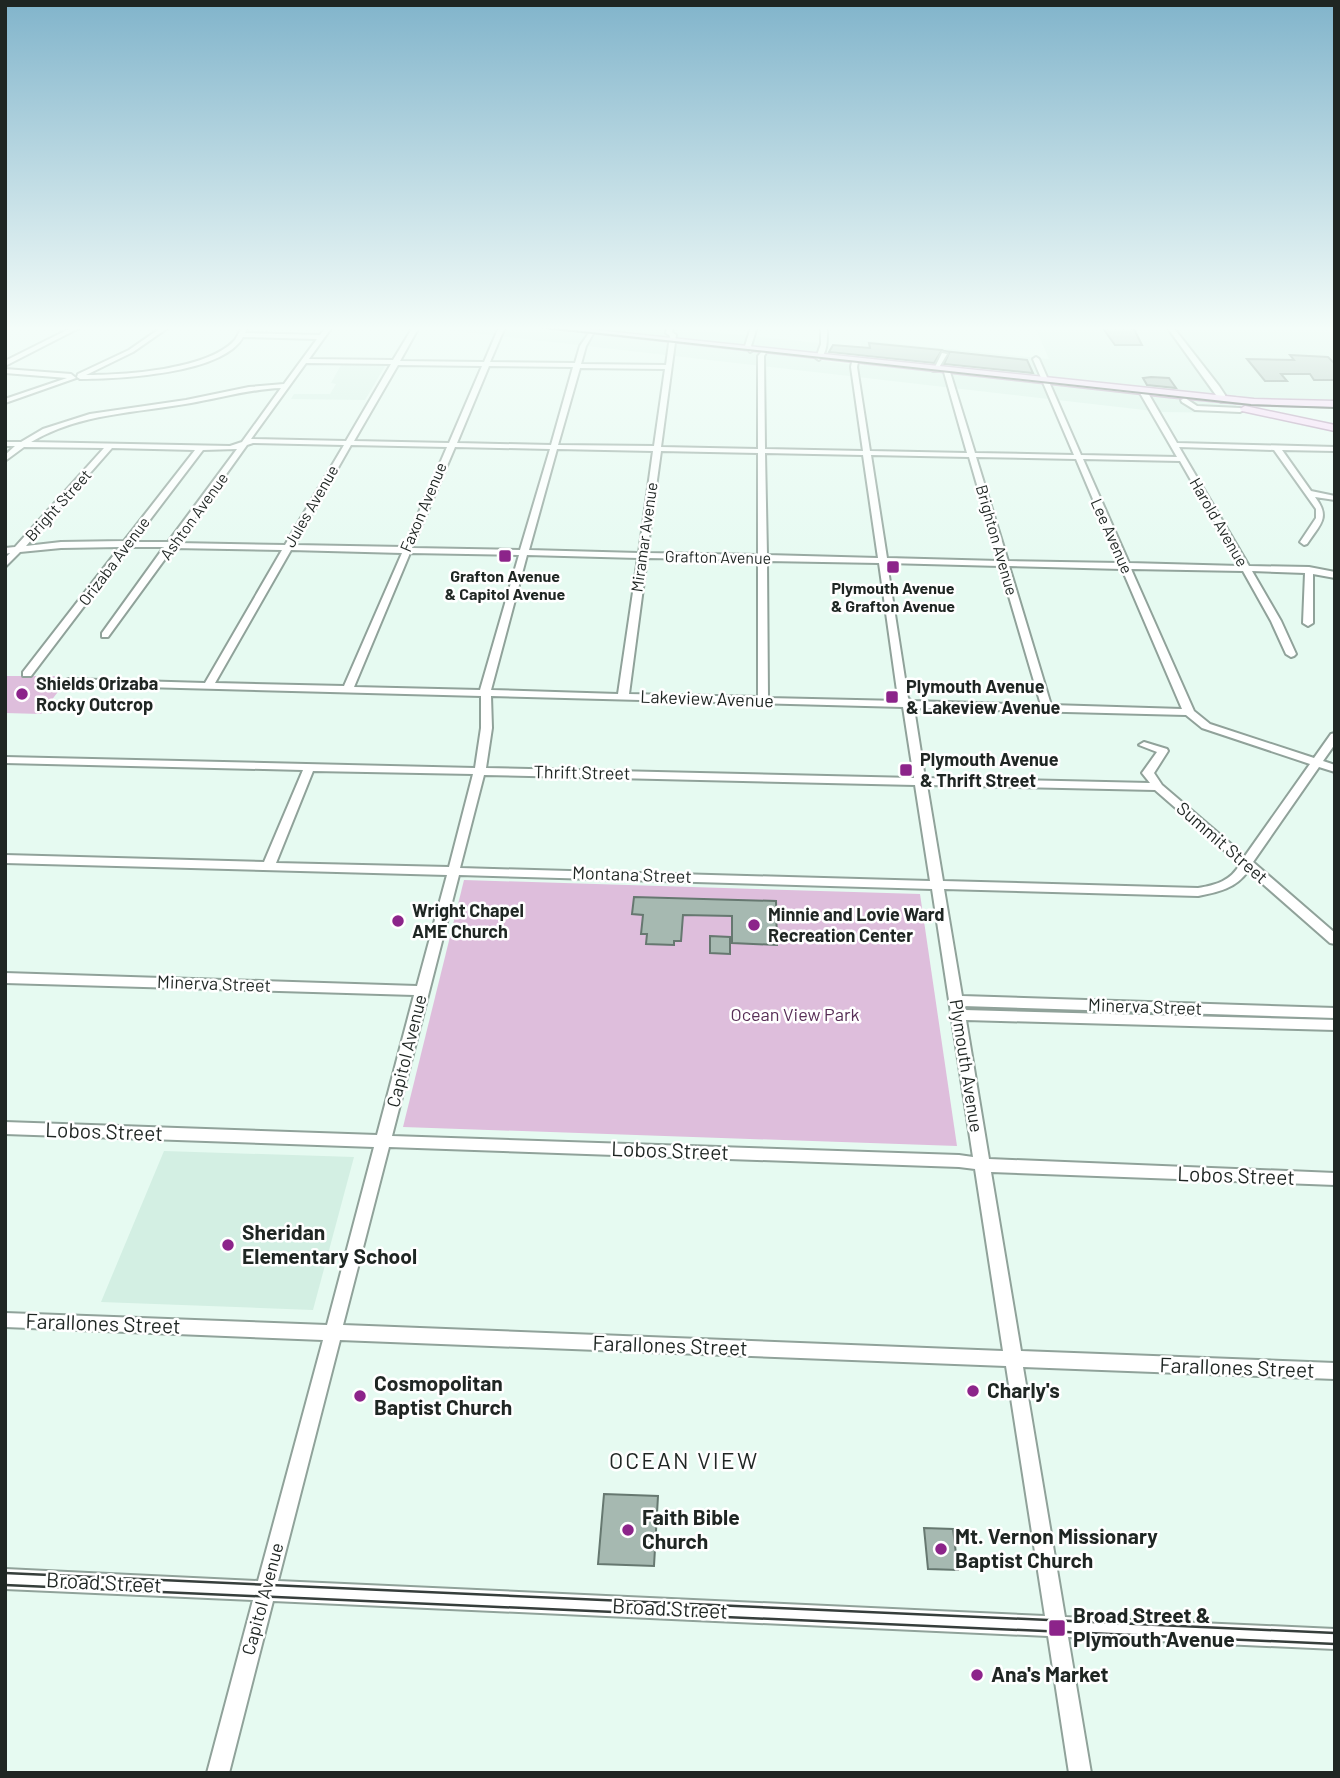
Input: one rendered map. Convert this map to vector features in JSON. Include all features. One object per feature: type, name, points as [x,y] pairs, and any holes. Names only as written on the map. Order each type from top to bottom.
[{"type":"main road","points":[[1256,410],[1335,426]]},
{"type":"main road","points":[[1287,410],[1335,411]]},
{"type":"main road","points":[[1298,411],[1312,420],[1335,426]]},
{"type":"street","points":[[5,459],[41,431],[87,416],[130,410]]},
{"type":"street","name":"Ashton Avenue","points":[[105,635],[270,410]]},
{"type":"street","name":"Jules Avenue","points":[[208,686],[367,410]]},
{"type":"street","name":"Faxon Avenue","points":[[348,689],[465,410]]},
{"type":"street","name":"Capitol Avenue","points":[[218,1773],[480,770],[489,730],[490,700],[485,687],[564,410]]},
{"type":"street","name":"Miramar Avenue","points":[[623,697],[663,410]]},
{"type":"street","points":[[762,410],[763,701]]},
{"type":"street","name":"Plymouth Avenue","points":[[860,410],[903,697],[908,704],[1080,1773]]},
{"type":"street","name":"Brighton Avenue","points":[[958,410],[1047,708]]},
{"type":"street","name":"Lee Avenue","points":[[1058,410],[1189,712]]},
{"type":"street","name":"Harold Avenue","points":[[1154,410],[1246,569],[1290,653]]},
{"type":"street","points":[[5,444],[231,448],[246,443],[450,444],[1182,459]]},
{"type":"street","points":[[1174,445],[1335,449]]},
{"type":"street","name":"Bright Street","points":[[5,564],[111,446]]},
{"type":"street","name":"Orizaba Avenue","points":[[27,674],[201,447]]},
{"type":"street","points":[[1276,447],[1321,514],[1304,542]]},
{"type":"street","points":[[1309,493],[1335,498]]},
{"type":"street","name":"Grafton Avenue","points":[[5,551],[85,544],[127,544],[1308,570],[1335,575]]},
{"type":"street","points":[[1308,570],[1308,623]]},
{"type":"street","name":"Lakeview Avenue","points":[[68,682],[1189,712]]},
{"type":"street","points":[[1189,712],[1206,726],[1335,769]]},
{"type":"street","name":"Montana Street","points":[[5,859],[1198,892],[1227,885],[1240,876],[1246,863],[1335,736]]},
{"type":"street","points":[[1144,745],[1163,751],[1148,773],[1158,787]]},
{"type":"street","name":"Thrift Street","points":[[5,760],[1158,787]]},
{"type":"street","points":[[269,865],[309,768]]},
{"type":"street","name":"Summit Street","points":[[1158,787],[1335,940]]},
{"type":"street","name":"Minerva Street","points":[[5,978],[422,991]]},
{"type":"street","name":"Minerva Street","points":[[957,1008],[1335,1013]]},
{"type":"street","name":"Minerva Street","points":[[957,1008],[1335,1025]]},
{"type":"street","name":"Lobos Street","points":[[5,1128],[959,1161],[982,1165],[1335,1179]]},
{"type":"street","name":"Farallones Street","points":[[5,1320],[1335,1371]]},
{"type":"street","name":"Broad Street","points":[[5,1579],[1335,1639]]},
{"type":"shaded area","points":[[1144,410],[1236,410],[1236,413]]},
{"type":"shaded area","name":"Sheridan Elementary School","points":[[164,1151],[354,1157],[313,1310],[101,1302]]},
{"type":"green space","points":[[5,676],[55,676],[54,679],[67,680],[41,714],[5,713]]},
{"type":"green space","name":"Ocean View Park","points":[[464,880],[920,894],[957,1146],[403,1127]]},
{"type":"building","name":"Minnie and Lovie Ward Recreation Center","points":[[634,897],[776,901],[777,945],[732,943],[732,916],[683,915],[681,941],[674,941],[674,945],[646,944],[647,934],[641,934],[643,915],[632,914]]},
{"type":"building","points":[[710,936],[730,937],[730,954],[710,953]]},
{"type":"building","name":"Faith Bible Church","points":[[604,1494],[658,1496],[654,1566],[598,1564]]},
{"type":"building","name":"Mt. Vernon Missionary Baptist Church","points":[[924,1528],[953,1529],[958,1570],[928,1569]]},
{"type":"tram line","points":[[5,1573],[1335,1633]]},
{"type":"tram line","points":[[5,1585],[1335,1644]]},
{"type":"place","name":"Grafton Avenue & Capitol Avenue","points":[[505,556]]},
{"type":"place","name":"Plymouth Avenue & Grafton Avenue","points":[[893,567]]},
{"type":"place","name":"Shields Orizaba Rocky Outcrop","points":[[22,694]]},
{"type":"place","name":"Plymouth Avenue & Lakeview Avenue","points":[[892,697]]},
{"type":"place","name":"Plymouth Avenue & Thrift Street","points":[[906,770]]},
{"type":"place","name":"Wright Chapel AME Church","points":[[398,921]]},
{"type":"place","name":"Minnie and Lovie Ward Recreation Center","points":[[754,925]]},
{"type":"place","name":"Sheridan Elementary School","points":[[228,1245]]},
{"type":"place","name":"Charly's","points":[[973,1391]]},
{"type":"place","name":"Cosmopolitan Baptist Church","points":[[360,1396]]},
{"type":"place","name":"Faith Bible Church","points":[[628,1530]]},
{"type":"place","name":"Mt. Vernon Missionary Baptist Church","points":[[941,1549]]},
{"type":"place","name":"Broad Street & Plymouth Avenue","points":[[1057,1628]]},
{"type":"place","name":"Ana's Market","points":[[977,1675]]},
{"type":"district","name":"OCEAN VIEW","points":[[684,1461]]}]
